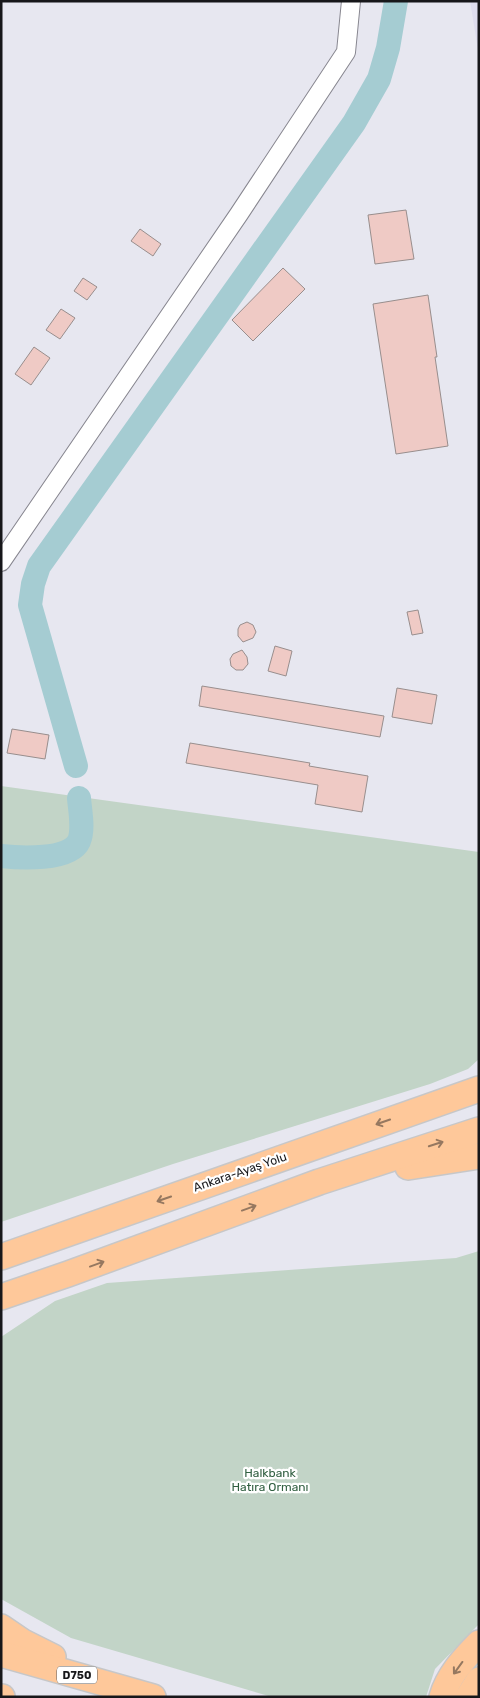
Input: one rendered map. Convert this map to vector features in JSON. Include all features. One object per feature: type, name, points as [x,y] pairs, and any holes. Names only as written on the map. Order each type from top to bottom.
[{"type":"highway","points":[[441,1102],[479,1071]]},
{"type":"highway","name":"Ankara-Ayaş Yolu","points":[[1,1257],[479,1089]]},
{"type":"highway","points":[[1,1297],[319,1182],[479,1130]]},
{"type":"highway","points":[[319,1182],[479,1156]]},
{"type":"highway","points":[[1,1248],[94,1224]]},
{"type":"highway","points":[[1,1307],[68,1274]]},
{"type":"highway","points":[[1,1627],[23,1642],[102,1682]]},
{"type":"highway","points":[[442,1697],[445,1686],[468,1654],[479,1643]]},
{"type":"highway","name":"D750","points":[[1,1654],[152,1697]]},
{"type":"highway","points":[[468,1697],[479,1680]]},
{"type":"street","points":[[1,562],[234,222],[346,52],[351,1]]},
{"type":"shaded area","points":[[470,1],[479,1],[479,56]]},
{"type":"green space","points":[[1,786],[479,852],[479,1059],[468,1069],[430,1084],[173,1164],[1,1222]]},
{"type":"green space","name":"Halkbank Hatıra Ormanı","points":[[479,1251],[479,1624],[435,1669],[426,1697],[272,1697],[71,1638],[1,1599],[1,1337],[55,1301],[107,1283],[456,1258]]},
{"type":"building","points":[[406,210],[414,259],[375,264],[368,215]]},
{"type":"building","points":[[140,229],[161,244],[153,256],[131,241]]},
{"type":"building","points":[[283,268],[305,289],[253,341],[232,320]]},
{"type":"building","points":[[83,278],[97,287],[87,300],[74,291]]},
{"type":"building","points":[[428,295],[448,446],[396,454],[373,304]]},
{"type":"building","points":[[61,309],[75,318],[60,339],[46,330]]},
{"type":"building","points":[[34,347],[50,358],[31,385],[15,374]]},
{"type":"building","points":[[418,610],[423,633],[412,635],[407,612]]},
{"type":"building","points":[[247,622],[253,625],[256,632],[253,638],[243,642],[238,636],[238,629],[240,625]]},
{"type":"building","points":[[275,646],[292,651],[286,676],[268,671]]},
{"type":"building","points":[[242,650],[247,657],[248,664],[243,670],[236,670],[231,666],[230,659],[233,654]]},
{"type":"building","points":[[202,686],[384,716],[380,737],[199,706]]},
{"type":"building","points":[[397,688],[437,695],[432,724],[392,717]]},
{"type":"building","points":[[12,729],[49,735],[45,759],[7,753]]},
{"type":"building","points":[[190,743],[310,763],[309,766],[368,776],[362,812],[315,804],[318,785],[186,763]]},
{"type":"waterway","points":[[76,766],[30,605],[33,584],[39,566],[354,123],[379,79],[388,48],[396,1]]},
{"type":"waterway","points":[[1,856],[43,857],[66,852],[74,847],[79,841],[81,831],[79,798]]}]
